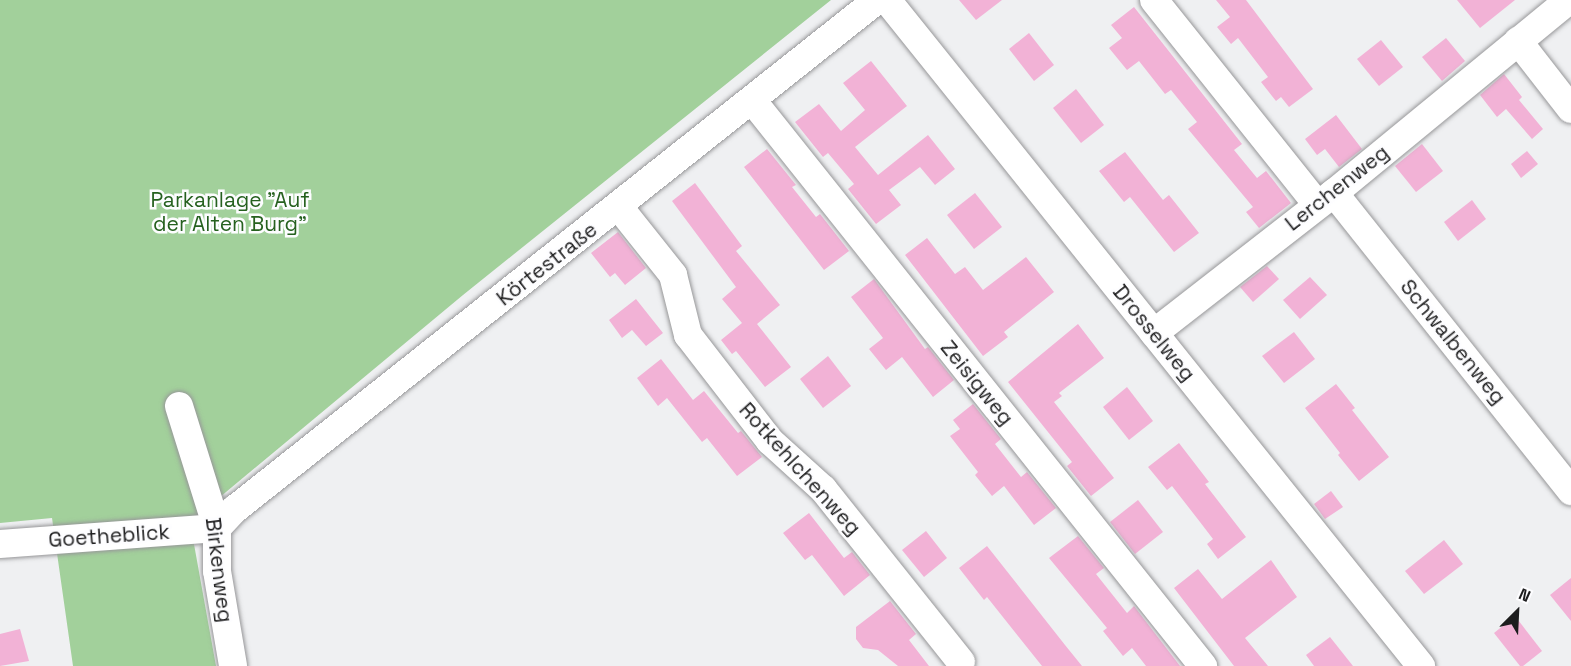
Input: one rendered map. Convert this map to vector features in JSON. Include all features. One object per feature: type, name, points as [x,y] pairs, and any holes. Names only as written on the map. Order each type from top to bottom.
[{"type":"street","name":"Körtestraße","points":[[218,528],[235,509],[619,207],[877,0]]},
{"type":"street","name":"Drosselweg","points":[[887,0],[1421,666]]},
{"type":"street","name":"Schwalbenweg","points":[[1154,0],[1326,198],[1571,490]]},
{"type":"street","name":"Lerchenweg","points":[[1154,333],[1326,198],[1518,41],[1538,9],[1569,0]]},
{"type":"street","points":[[1518,41],[1571,109]]},
{"type":"street","name":"Zeisigweg","points":[[752,100],[1203,666]]},
{"type":"street","name":"Rotkehlchenweg","points":[[619,207],[673,275],[688,335],[770,441],[823,489],[961,662]]},
{"type":"street","name":"Birkenweg","points":[[179,406],[218,528],[217,571],[233,666]]},
{"type":"street","name":"Goetheblick","points":[[0,544],[218,528]]},
{"type":"green space","name":"Parkanlage \"Auf der Alten Burg\"","points":[[0,0],[831,0],[463,295],[190,522],[216,666],[73,666],[52,518],[0,523]]},
{"type":"building","points":[[959,0],[1002,0],[976,20]]},
{"type":"building","points":[[1216,0],[1246,0],[1313,89],[1289,107],[1281,97],[1276,101],[1261,82],[1268,77],[1238,38],[1231,44],[1217,27],[1230,17]]},
{"type":"building","points":[[1457,0],[1515,0],[1480,28]]},
{"type":"building","points":[[1134,7],[1242,144],[1234,150],[1257,178],[1266,171],[1291,203],[1259,228],[1246,212],[1253,207],[1188,129],[1197,122],[1171,90],[1165,94],[1139,61],[1127,70],[1109,48],[1122,38],[1111,25]]},
{"type":"building","points":[[1029,33],[1054,65],[1034,81],[1009,49]]},
{"type":"building","points":[[1446,38],[1465,61],[1442,81],[1422,57]]},
{"type":"building","points":[[1381,40],[1403,67],[1379,86],[1357,59]]},
{"type":"building","points":[[871,61],[907,106],[855,147],[878,175],[928,135],[955,169],[935,185],[920,167],[889,190],[901,205],[876,224],[848,189],[854,184],[828,153],[823,157],[795,122],[819,104],[841,131],[865,110],[843,83]]},
{"type":"building","points":[[1504,74],[1522,97],[1519,100],[1543,129],[1532,139],[1506,109],[1497,117],[1480,95]]},
{"type":"building","points":[[1076,89],[1104,125],[1081,143],[1053,108]]},
{"type":"building","points":[[1336,115],[1362,149],[1339,167],[1325,149],[1317,155],[1305,139]]},
{"type":"building","points":[[1422,144],[1443,171],[1416,192],[1395,166]]},
{"type":"building","points":[[767,149],[796,185],[792,187],[816,217],[820,214],[849,251],[824,270],[744,167]]},
{"type":"building","points":[[1527,151],[1538,164],[1521,178],[1511,164]]},
{"type":"building","points":[[1125,152],[1163,200],[1169,195],[1199,233],[1174,252],[1130,197],[1124,202],[1099,171]]},
{"type":"building","points":[[695,183],[742,246],[736,251],[780,305],[757,324],[791,367],[765,387],[736,351],[732,354],[721,340],[742,323],[722,299],[736,287],[672,201]]},
{"type":"building","points":[[975,193],[1002,227],[974,249],[947,215]]},
{"type":"building","points":[[1472,200],[1486,219],[1458,241],[1444,222]]},
{"type":"building","points":[[618,232],[646,268],[625,285],[615,273],[610,277],[591,253]]},
{"type":"building","points":[[927,238],[955,274],[965,267],[983,290],[1026,257],[1054,292],[1004,332],[1008,337],[983,356],[905,255]]},
{"type":"building","points":[[1267,266],[1279,279],[1253,302],[1240,287]]},
{"type":"building","points":[[1310,277],[1327,295],[1300,319],[1283,300]]},
{"type":"building","points":[[874,279],[925,349],[928,347],[954,380],[933,397],[902,357],[886,370],[869,349],[883,338],[851,297]]},
{"type":"building","points":[[636,299],[663,333],[646,346],[632,330],[622,338],[609,320]]},
{"type":"building","points":[[1078,324],[1104,358],[1059,393],[1062,396],[1054,402],[1114,478],[1091,496],[1067,466],[1072,462],[1008,382]]},
{"type":"building","points":[[1294,332],[1315,359],[1284,383],[1262,356]]},
{"type":"building","points":[[828,356],[851,386],[823,408],[800,379]]},
{"type":"building","points":[[661,359],[693,400],[704,391],[738,433],[741,431],[762,457],[737,476],[707,438],[702,442],[667,398],[658,406],[637,378]]},
{"type":"building","points":[[1336,384],[1355,408],[1352,410],[1389,457],[1359,481],[1305,408]]},
{"type":"building","points":[[1127,387],[1153,421],[1129,440],[1103,407]]},
{"type":"building","points":[[973,404],[1001,439],[995,444],[1021,477],[1027,472],[1056,508],[1034,525],[1004,486],[992,496],[975,475],[978,472],[950,436],[960,429],[953,420]]},
{"type":"building","points":[[1179,443],[1209,482],[1205,484],[1246,537],[1218,559],[1207,544],[1213,539],[1172,486],[1167,490],[1148,467]]},
{"type":"building","points":[[1331,491],[1343,507],[1325,519],[1314,504]]},
{"type":"building","points":[[1138,500],[1163,532],[1135,554],[1110,522]]},
{"type":"building","points":[[809,513],[844,558],[852,552],[870,575],[844,596],[812,555],[805,560],[783,533]]},
{"type":"building","points":[[926,531],[947,558],[924,577],[902,550]]},
{"type":"building","points":[[1078,536],[1104,568],[1096,574],[1127,613],[1134,606],[1180,666],[1146,666],[1132,648],[1123,656],[1103,631],[1107,628],[1049,558]]},
{"type":"building","points":[[1444,540],[1463,564],[1424,594],[1405,571]]},
{"type":"building","points":[[987,546],[1082,666],[1042,666],[987,597],[984,600],[959,568]]},
{"type":"building","points":[[1271,560],[1297,597],[1245,638],[1268,666],[1234,666],[1174,588],[1198,569],[1222,599]]},
{"type":"building","points":[[1571,578],[1571,621],[1550,595]]},
{"type":"building","points":[[890,601],[916,634],[909,640],[929,666],[898,666],[878,650],[863,648],[856,639],[856,627]]},
{"type":"building","points":[[1515,616],[1542,651],[1523,666],[1520,666],[1494,633]]},
{"type":"building","points":[[20,629],[29,661],[0,666],[0,634]]},
{"type":"building","points":[[1330,637],[1353,666],[1314,666],[1306,655]]}]
